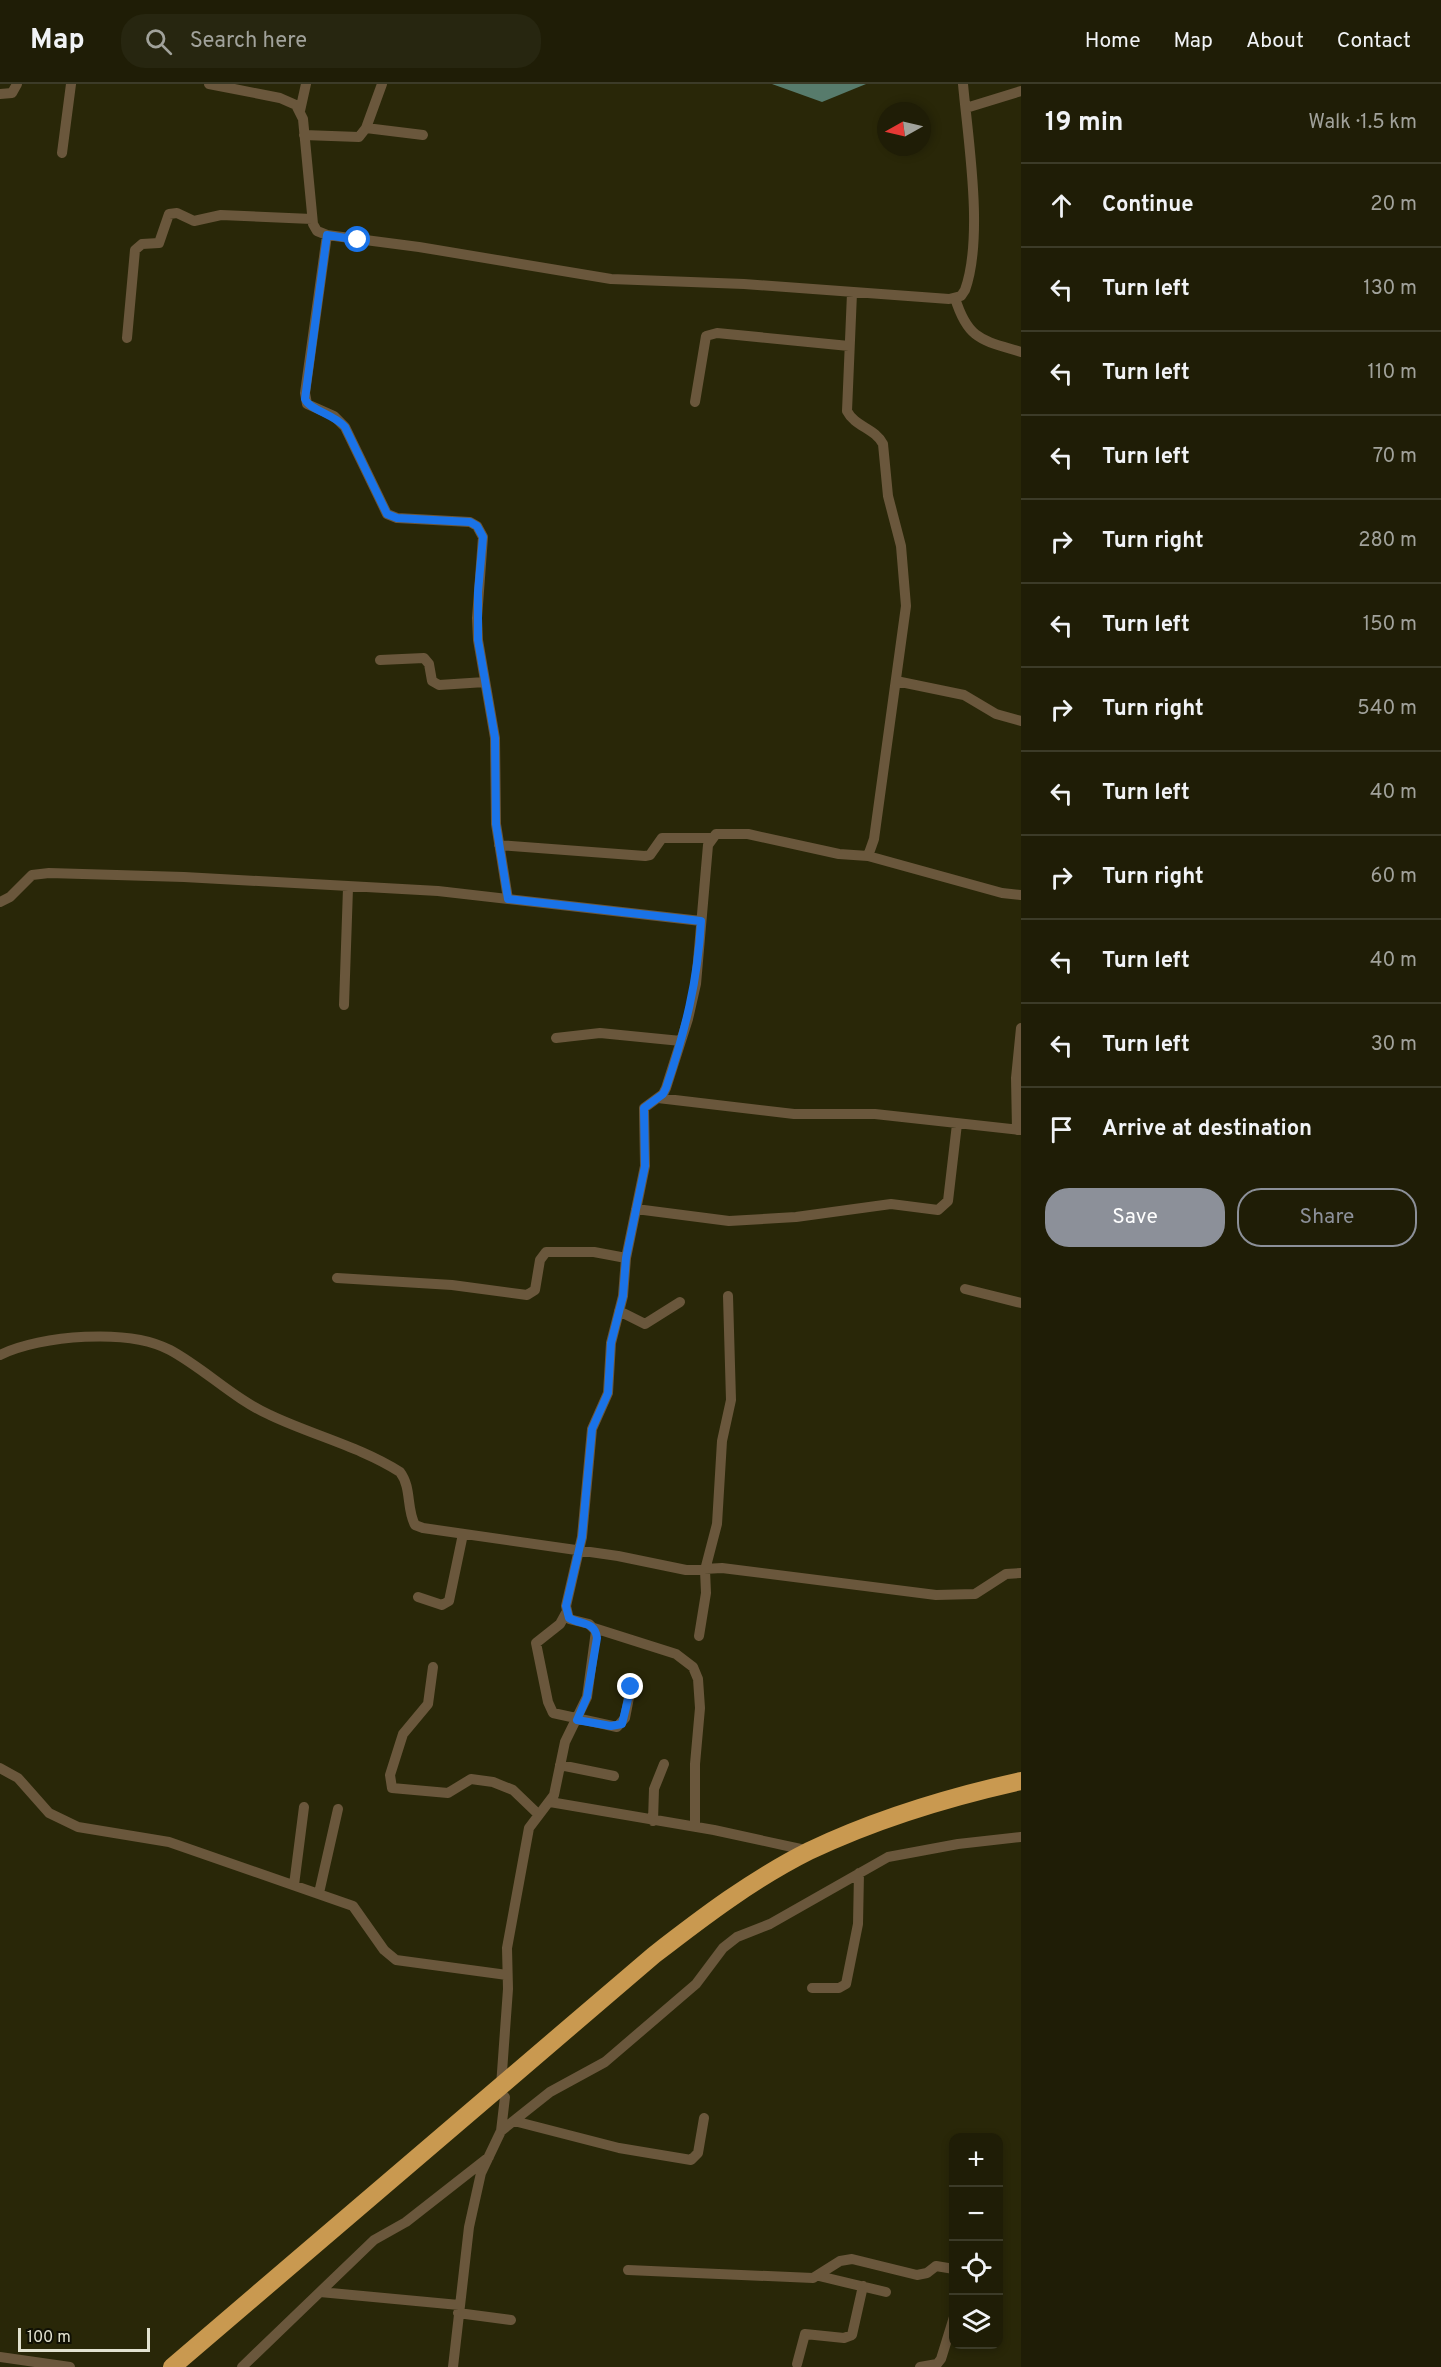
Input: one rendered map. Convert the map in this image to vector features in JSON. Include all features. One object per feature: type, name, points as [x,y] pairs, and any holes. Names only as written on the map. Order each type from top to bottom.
[{"type":"highway","points":[[191,2367],[503,2092],[654,1955],[712,1910],[810,1851],[941,1800],[1021,1781]]},
{"type":"highway","points":[[172,2367],[503,2092],[661,1963],[726,1914],[786,1876],[889,1830],[931,1815],[1021,1793]]},
{"type":"street","points":[[0,94],[12,93],[17,84]]},
{"type":"street","points":[[62,153],[71,84]]},
{"type":"street","points":[[209,84],[280,98],[296,105],[300,111]]},
{"type":"street","points":[[306,84],[300,111],[312,219],[318,231],[327,235],[419,247],[611,279],[744,284],[852,293],[955,298],[965,290],[973,245],[970,138],[963,84]]},
{"type":"street","points":[[304,135],[359,137],[366,128],[381,84]]},
{"type":"street","points":[[966,108],[1021,91]]},
{"type":"street","points":[[366,128],[423,135]]},
{"type":"street","points":[[128,338],[135,250],[142,244],[159,243],[169,214],[177,213],[194,222],[221,216],[312,219]]},
{"type":"street","points":[[327,235],[305,399],[311,407],[334,416],[345,427],[387,514],[397,518],[461,520],[477,526],[481,532],[483,542],[477,618],[495,738],[495,810],[508,899]]},
{"type":"street","points":[[852,293],[847,411],[856,423],[879,437],[883,444],[888,496],[901,546],[906,606],[874,839],[868,856]]},
{"type":"street","points":[[955,298],[965,325],[977,338],[1021,352]]},
{"type":"street","points":[[694,402],[704,341],[711,334],[849,346]]},
{"type":"street","points":[[381,660],[424,658],[429,664],[432,681],[439,685],[485,682]]},
{"type":"street","points":[[896,681],[964,695],[996,714],[1021,721]]},
{"type":"street","points":[[631,1687],[622,1724],[611,1726],[553,1713],[550,1709],[536,1649],[539,1638],[555,1628],[566,1613],[580,1551],[592,1429],[608,1393],[611,1343],[619,1311],[626,1258],[646,1157],[644,1108],[658,1098],[666,1088],[696,984],[706,854],[711,838],[716,834],[736,832],[839,854],[868,856],[1002,894],[1021,895]]},
{"type":"street","points":[[499,845],[645,856],[650,855],[662,838],[711,838]]},
{"type":"street","points":[[0,902],[10,897],[32,875],[49,873],[183,877],[348,888],[438,891],[701,921]]},
{"type":"street","points":[[344,1005],[348,888]]},
{"type":"street","points":[[658,1098],[794,1114],[876,1114],[1019,1130],[1016,1078],[1021,1028]]},
{"type":"street","points":[[556,1038],[600,1033],[681,1041]]},
{"type":"street","points":[[636,1209],[729,1221],[796,1216],[891,1204],[938,1210],[948,1201],[957,1124]]},
{"type":"street","points":[[337,1278],[452,1285],[527,1295],[535,1290],[540,1260],[546,1252],[594,1251],[626,1258]]},
{"type":"street","points":[[964,1289],[1021,1303]]},
{"type":"street","points":[[699,1636],[706,1587],[705,1570],[717,1524],[722,1441],[731,1400],[728,1296]]},
{"type":"street","points":[[619,1311],[645,1324],[680,1302]]},
{"type":"street","points":[[0,1355],[31,1344],[92,1338],[116,1338],[162,1346],[269,1415],[395,1469],[405,1479],[415,1525],[618,1556],[686,1570],[722,1568],[936,1595],[975,1594],[1006,1575],[1021,1573]]},
{"type":"street","points":[[418,1597],[442,1605],[449,1601],[463,1534]]},
{"type":"street","points":[[566,1613],[573,1621],[676,1654],[693,1667],[698,1679],[700,1708],[695,1764],[695,1827]]},
{"type":"street","points":[[453,2367],[469,2227],[479,2180],[501,2131],[507,1948],[516,1891],[529,1828],[550,1802],[565,1742],[587,1697],[597,1638],[594,1628]]},
{"type":"street","points":[[433,1667],[428,1704],[403,1734],[390,1775],[392,1788],[448,1793],[471,1779],[493,1782],[513,1790],[538,1814]]},
{"type":"street","points":[[653,1821],[654,1790],[664,1764]]},
{"type":"street","points":[[560,1765],[614,1776]]},
{"type":"street","points":[[0,1768],[18,1778],[50,1813],[78,1827],[169,1842],[354,1906],[384,1950],[396,1960],[507,1976]]},
{"type":"street","points":[[550,1802],[695,1827],[810,1851]]},
{"type":"street","points":[[294,1885],[304,1807]]},
{"type":"street","points":[[319,1893],[338,1809]]},
{"type":"street","points":[[501,2131],[550,2092],[605,2062],[663,2015],[696,1984],[730,1941],[770,1924],[876,1862],[903,1853],[1021,1837]]},
{"type":"street","points":[[812,1988],[839,1988],[846,1984],[858,1924],[859,1873]]},
{"type":"street","points":[[514,2121],[619,2148],[691,2160],[698,2153],[704,2118]]},
{"type":"street","points":[[242,2367],[374,2240],[406,2222],[489,2157]]},
{"type":"street","points":[[628,2270],[813,2278],[840,2261],[852,2259],[917,2275],[927,2273],[936,2266],[949,2268]]},
{"type":"street","points":[[819,2276],[886,2292]]},
{"type":"street","points":[[797,2364],[805,2334],[844,2338],[852,2335],[863,2286]]},
{"type":"street","points":[[320,2292],[458,2309],[511,2320]]},
{"type":"street","points":[[920,2367],[937,2364],[941,2359],[949,2333]]},
{"type":"street","points":[[0,2357],[70,2367]]},
{"type":"shaded area","points":[[772,84],[866,84],[822,102]]},
{"type":"route","points":[[358,240],[327,235],[305,399],[311,407],[334,416],[345,427],[387,514],[397,518],[461,520],[477,526],[481,532],[483,542],[478,592],[478,640],[495,738],[496,824],[508,899],[701,921],[696,984],[691,1010],[666,1088],[663,1094],[644,1108],[645,1166],[624,1269],[623,1296],[611,1343],[608,1393],[597,1412],[592,1429],[588,1489],[580,1551],[566,1606],[569,1618],[589,1624],[596,1631],[597,1638],[587,1697],[577,1720],[611,1726],[622,1724],[631,1687]]}]
